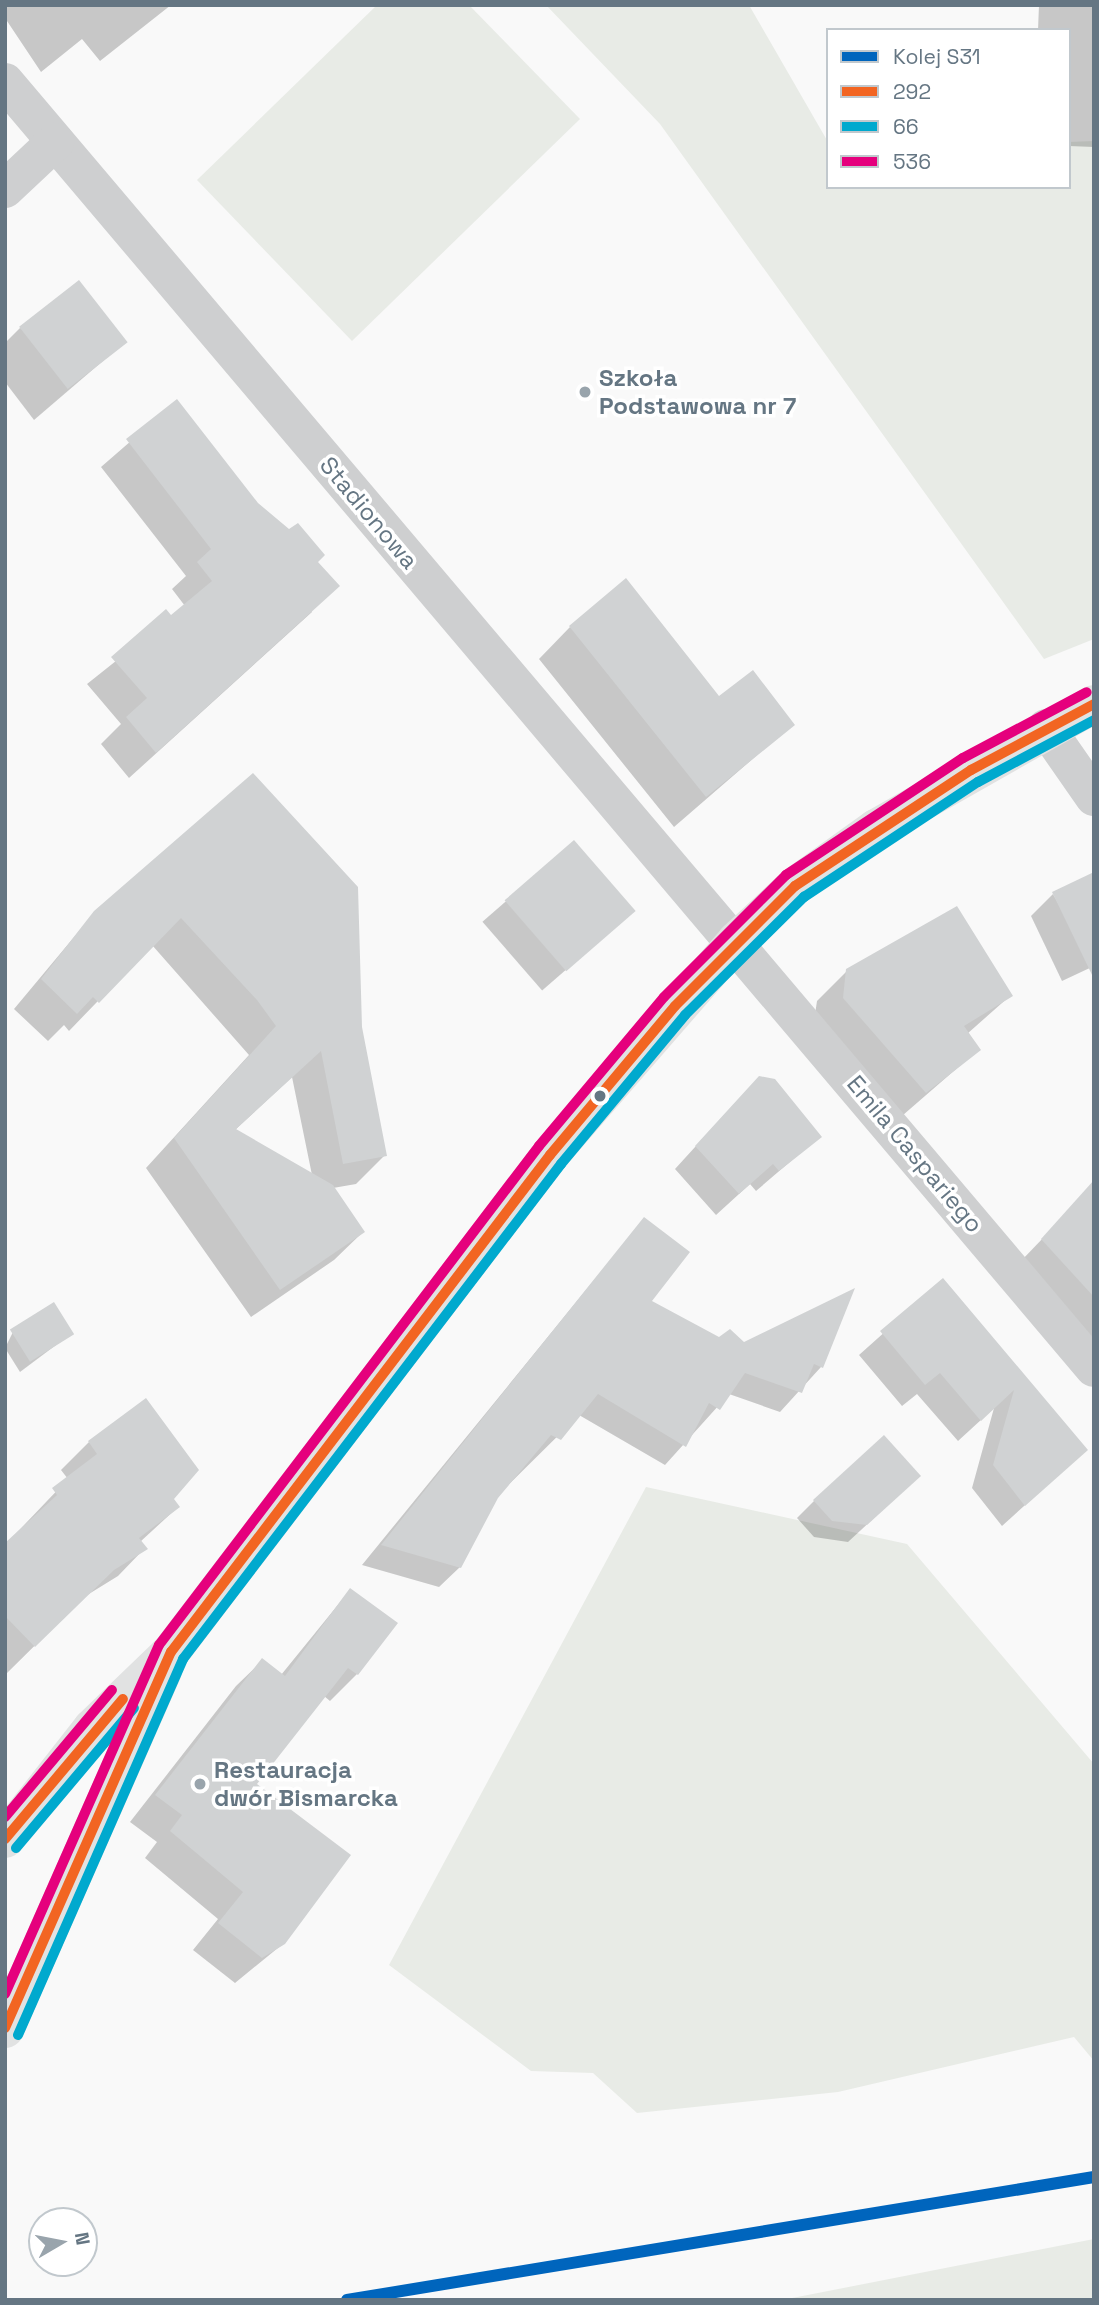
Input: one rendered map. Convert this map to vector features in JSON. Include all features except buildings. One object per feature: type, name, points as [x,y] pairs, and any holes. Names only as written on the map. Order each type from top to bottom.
[{"type":"main road","points":[[5,1839],[92,1728],[172,1652],[550,1155],[736,941],[795,886],[876,828],[1046,727],[1094,704]]},
{"type":"main road","points":[[5,2029],[172,1652]]},
{"type":"street","name":"Stadionowa","points":[[5,82],[736,941]]},
{"type":"street","points":[[5,189],[55,142]]},
{"type":"street","points":[[1046,727],[1094,797]]},
{"type":"street","name":"Emila Caspariego","points":[[736,941],[1094,1368]]},
{"type":"shaded area","points":[[377,5],[469,5],[580,119],[352,341],[197,180]]},
{"type":"shaded area","points":[[546,5],[749,5],[826,139],[826,189],[1071,189],[1071,142],[1094,141],[1094,639],[1044,659],[660,124]]},
{"type":"shaded area","points":[[646,1487],[907,1544],[1094,1764],[1094,2061],[1074,2037],[838,2092],[637,2113],[593,2073],[531,2071],[389,1965]]},
{"type":"shaded area","points":[[1094,2239],[1094,2300],[782,2300]]},
{"type":"rail line","name":"S31","points":[[347,2300],[1094,2177]]},
{"type":"transit line","name":"536","points":[[5,1994],[159,1645],[539,1146],[664,997],[786,875],[963,758],[1087,692]]},
{"type":"transit line","name":"292","points":[[5,2028],[171,1652],[550,1155],[675,1006],[795,886],[971,770],[1094,704]]},
{"type":"transit line","name":"66","points":[[18,2035],[183,1659],[561,1164],[685,1015],[804,897],[978,782],[1094,720]]},
{"type":"transit line","name":"536","points":[[5,1817],[112,1690]]},
{"type":"transit line","name":"292","points":[[5,1839],[123,1699]]},
{"type":"transit line","name":"66","points":[[16,1848],[134,1708]]},
{"type":"place","name":"Szkoła Podstawowa nr 7","points":[[585,392]]},
{"type":"place","name":"Restauracja dwór Bismarcka","points":[[200,1784]]}]
